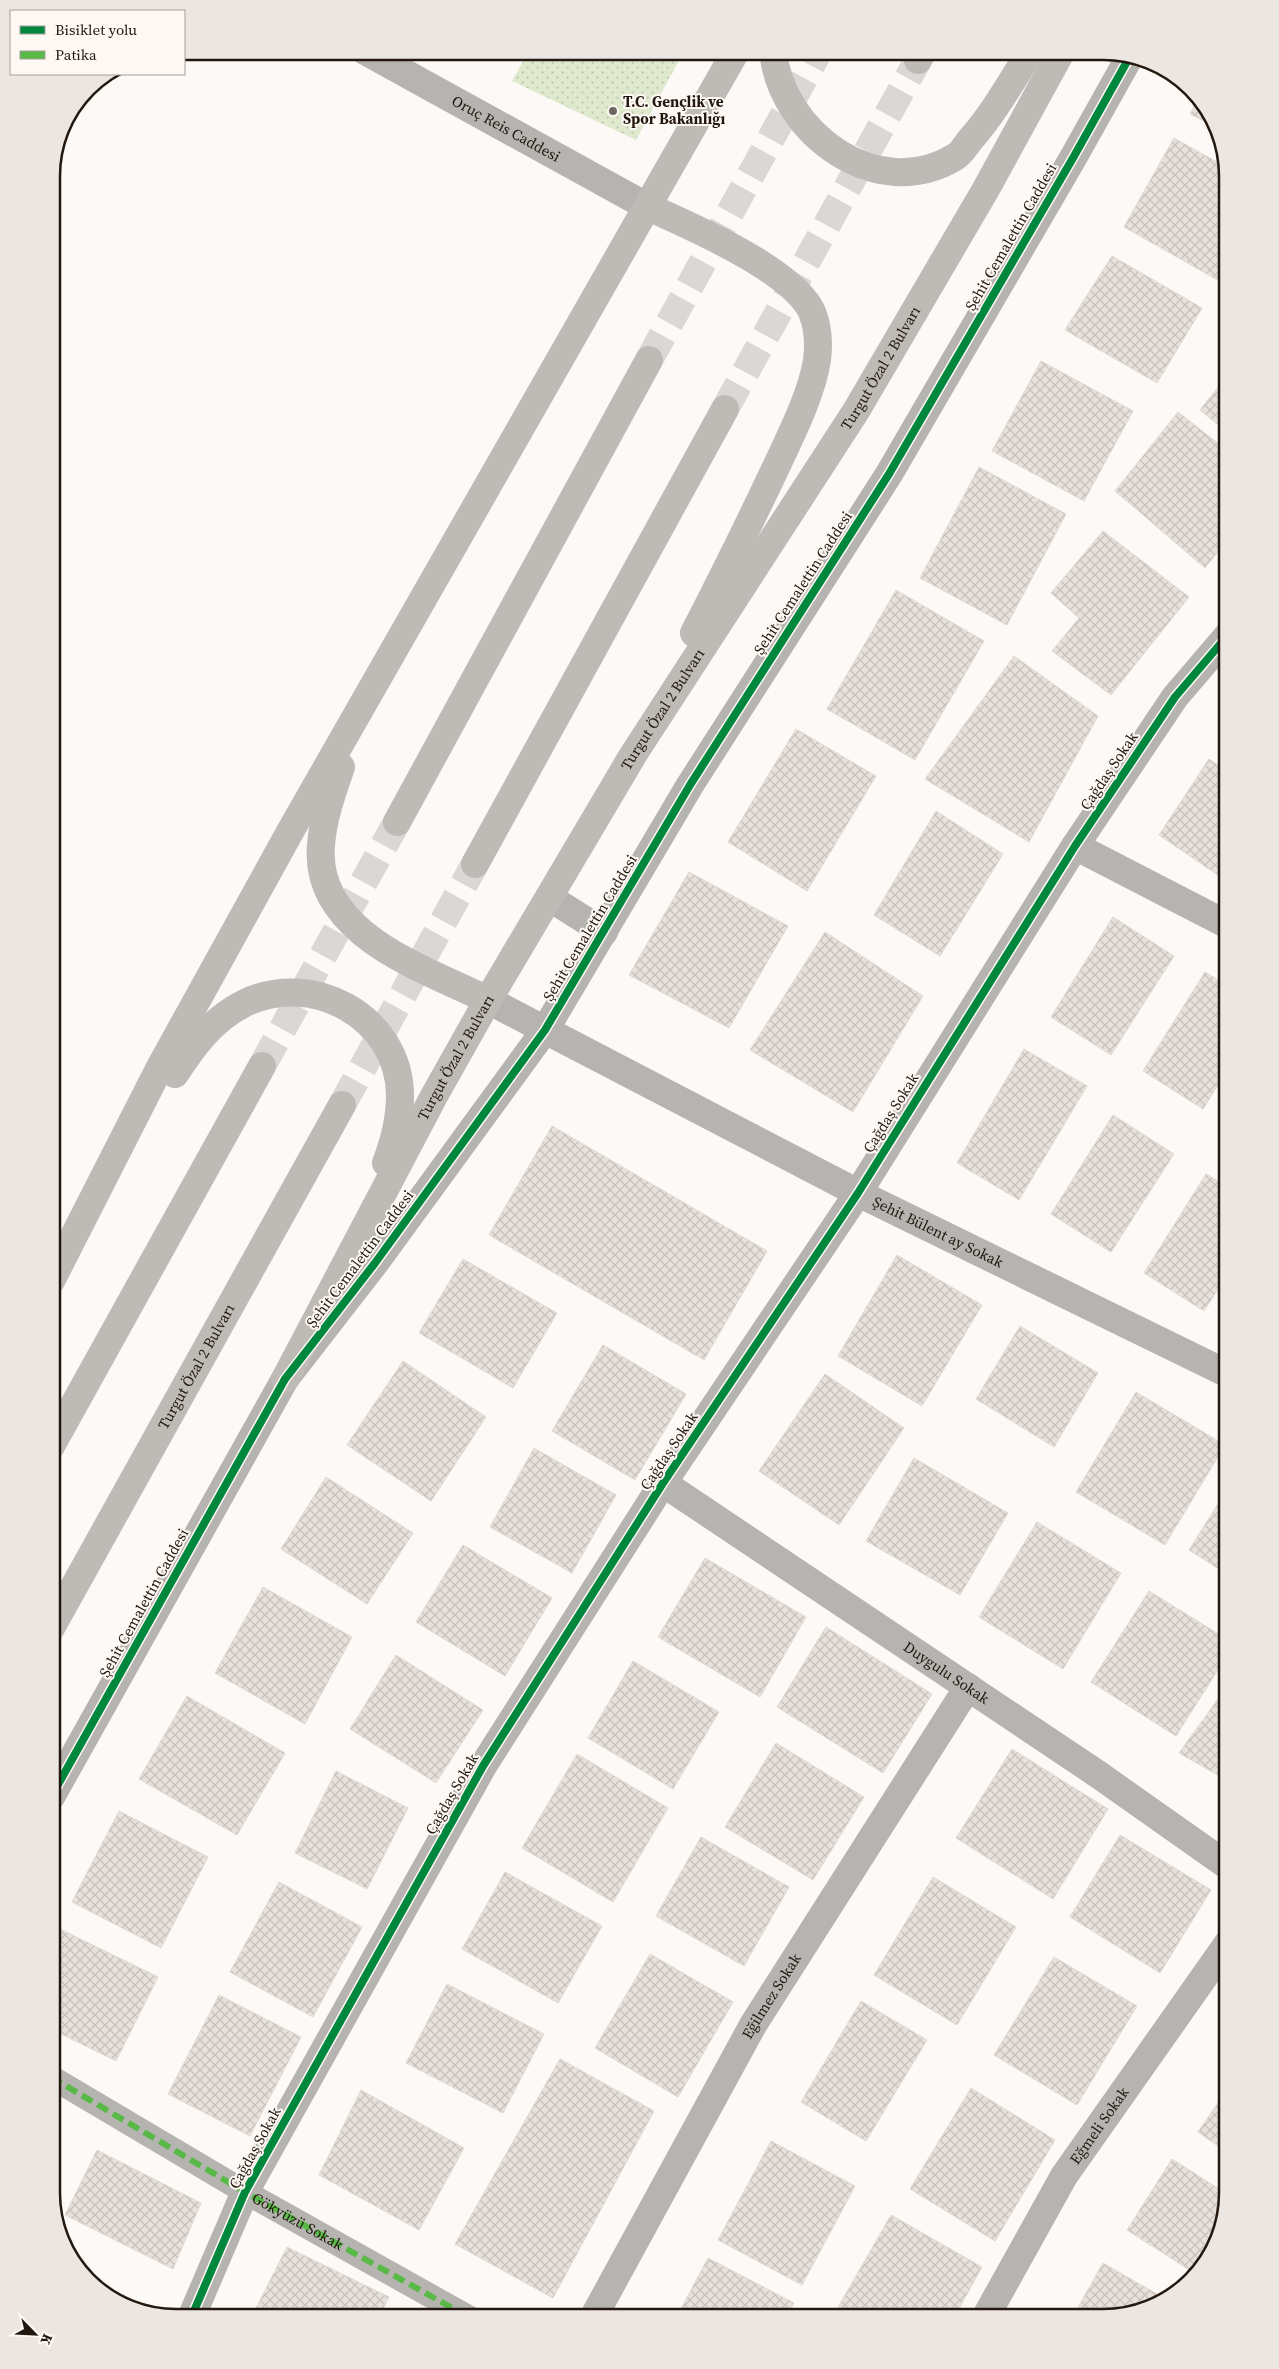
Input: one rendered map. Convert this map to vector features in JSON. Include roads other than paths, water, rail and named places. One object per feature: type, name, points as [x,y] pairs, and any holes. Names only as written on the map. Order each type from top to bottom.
[{"type":"highway","points":[[60,1263],[164,1060],[378,678],[731,60]]},
{"type":"highway","points":[[774,60],[782,85],[798,117],[811,133],[844,157],[870,167],[895,173],[927,168],[956,157],[989,119],[1025,60]]},
{"type":"highway","name":"Turgut Özal 2 Bulvarı","points":[[285,1380],[434,1096],[488,1000],[633,755],[856,411],[986,189],[1058,60]]},
{"type":"highway","points":[[633,755],[740,543],[798,419],[817,362],[818,333],[807,305],[782,279],[729,245],[648,207]]},
{"type":"highway","points":[[397,822],[649,360]]},
{"type":"highway","points":[[474,864],[725,409]]},
{"type":"highway","points":[[378,678],[346,752],[329,804],[321,846],[322,870],[330,893],[352,926],[383,948],[488,1000]]},
{"type":"highway","points":[[97,1191],[192,1047],[214,1023],[243,1004],[271,995],[293,993],[317,995],[329,998],[356,1012],[386,1046],[394,1064],[400,1096],[394,1142],[362,1233]]},
{"type":"highway","points":[[60,1430],[262,1066]]},
{"type":"highway","name":"Turgut Özal 2 Bulvarı","points":[[60,1612],[342,1105]]},
{"type":"street","name":"Oruç Reis Caddesi","points":[[381,60],[648,207]]},
{"type":"street","name":"Şehit Cemalettin Caddesi","points":[[60,1781],[285,1380],[375,1264],[545,1030],[690,785],[889,474],[1127,62]]},
{"type":"street","name":"Çağdaş Sokak","points":[[195,2309],[245,2192],[483,1766],[663,1483],[858,1193],[1075,846],[1176,697],[1219,646]]},
{"type":"street","points":[[1075,846],[1219,920]]},
{"type":"street","points":[[550,898],[604,932]]},
{"type":"street","name":"Şehit Bülent ay Sokak","points":[[488,1000],[858,1193],[1219,1370]]},
{"type":"street","name":"Duygulu Sokak","points":[[663,1483],[1099,1775],[1219,1860]]},
{"type":"street","name":"Eğilmez Sokak","points":[[599,2309],[753,2025],[968,1687]]},
{"type":"street","name":"Eğmeli Sokak","points":[[990,2309],[1064,2176],[1219,1956]]},
{"type":"street","name":"Gökyüzü Sokak","points":[[60,2082],[245,2192],[454,2309]]},
{"type":"tunnel","points":[[649,360],[814,60]]},
{"type":"tunnel","points":[[725,409],[918,60]]},
{"type":"tunnel","points":[[262,1066],[397,822]]},
{"type":"tunnel","points":[[342,1105],[475,864]]},
{"type":"place","name":"T.C. Gençlik ve Spor Bakanlığı","points":[[613,111]]}]
